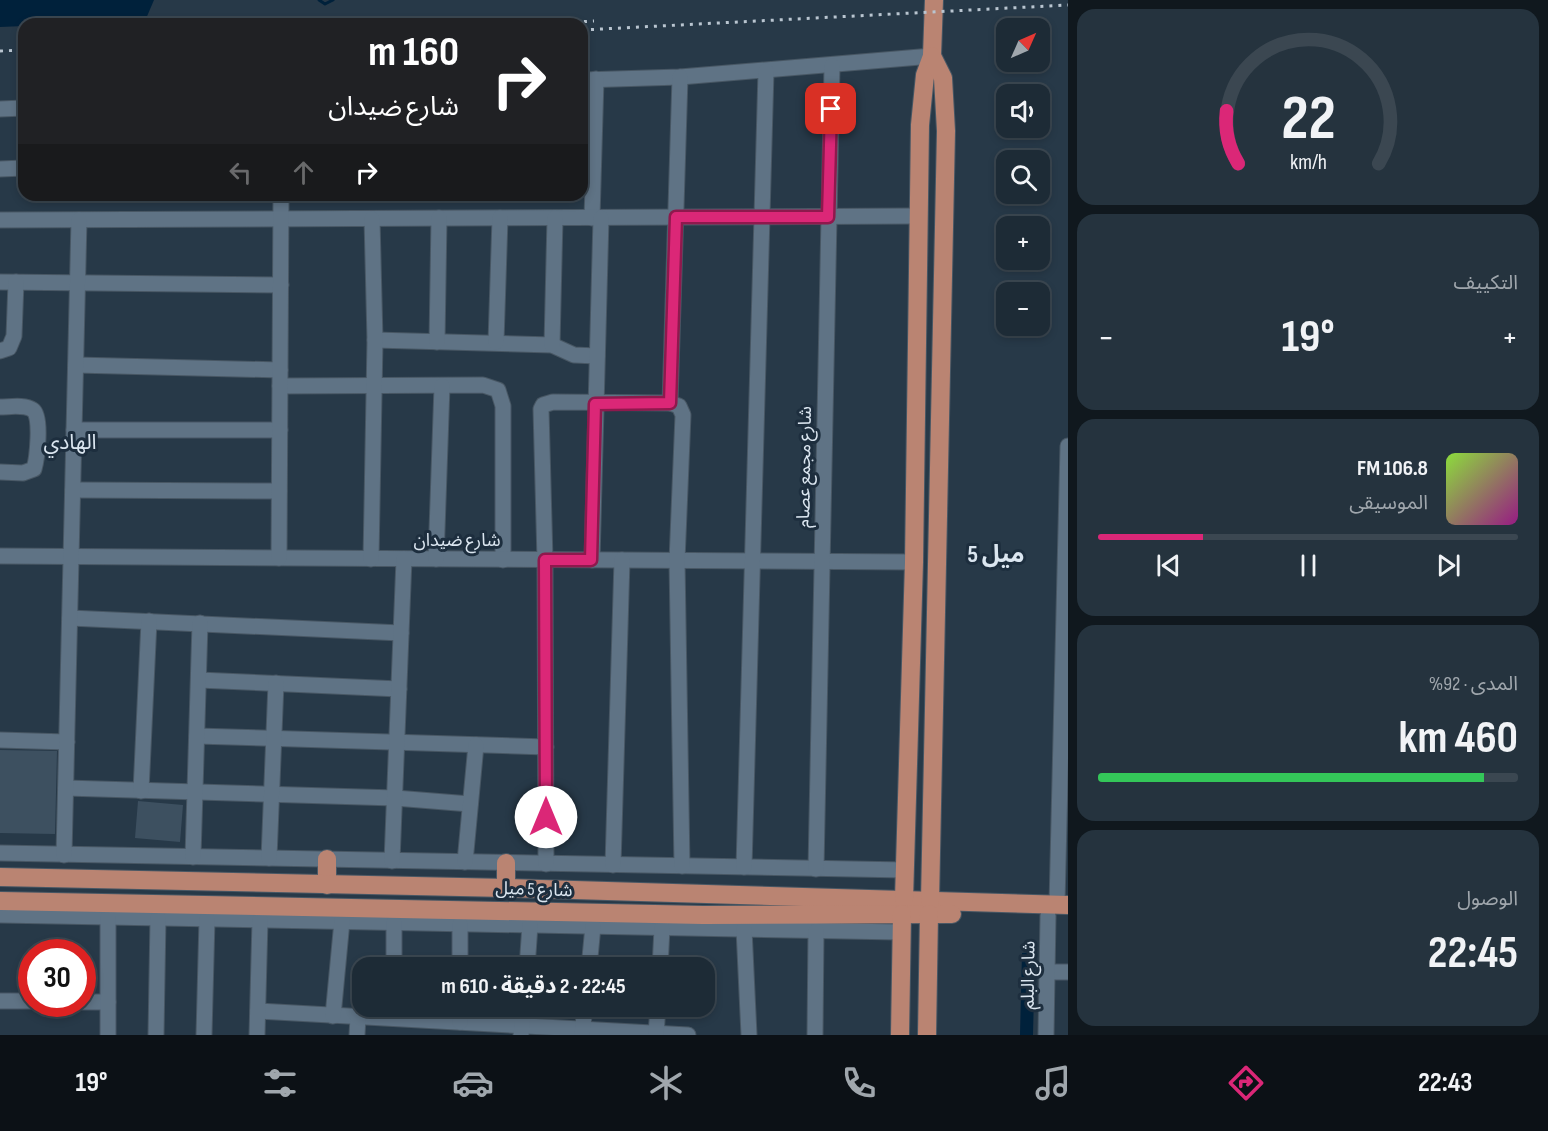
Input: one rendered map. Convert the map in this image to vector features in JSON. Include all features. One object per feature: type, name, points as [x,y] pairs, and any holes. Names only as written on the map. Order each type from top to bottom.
[{"type":"main road","points":[[900,1035],[900,938],[905,872],[914,562],[921,108],[925,75],[932,56],[934,0]]},
{"type":"main road","points":[[927,1035],[946,131],[943,78],[932,56]]},
{"type":"main road","points":[[327,859],[327,885]]},
{"type":"main road","points":[[506,863],[506,888]]},
{"type":"main road","points":[[900,938],[890,922],[875,906],[898,888],[905,872]]},
{"type":"main road","points":[[928,948],[942,923],[962,908],[938,890],[930,874]]},
{"type":"main road","name":"شارع 5 ميل","points":[[0,877],[506,888],[705,895],[875,906]]},
{"type":"main road","points":[[703,915],[705,895]]},
{"type":"main road","name":"شارع 5 ميل","points":[[0,901],[524,921],[875,906],[1060,910]]},
{"type":"street","points":[[591,560],[597,356],[596,218],[588,156],[589,80],[680,77],[932,56]]},
{"type":"street","name":"شارع مجمع عصام","points":[[816,868],[832,66]]},
{"type":"street","points":[[744,867],[765,71]]},
{"type":"street","points":[[670,403],[680,77]]},
{"type":"street","points":[[0,109],[18,108]]},
{"type":"street","points":[[0,169],[18,168]]},
{"type":"street","points":[[279,558],[281,201]]},
{"type":"street","points":[[0,220],[918,216]]},
{"type":"street","points":[[437,342],[439,218]]},
{"type":"street","points":[[496,342],[500,218]]},
{"type":"street","points":[[552,345],[555,218]]},
{"type":"street","points":[[371,559],[375,340],[372,219]]},
{"type":"street","points":[[64,855],[79,220]]},
{"type":"street","points":[[0,282],[281,285]]},
{"type":"street","points":[[0,351],[9,348],[14,336],[16,282]]},
{"type":"street","points":[[375,340],[552,345],[574,355],[597,356]]},
{"type":"street","points":[[76,365],[374,386],[491,386],[503,398],[502,560]]},
{"type":"street","points":[[436,559],[442,386]]},
{"type":"street","points":[[546,864],[545,560],[541,409],[548,402],[670,403],[679,406],[683,415],[677,561],[682,866]]},
{"type":"street","points":[[0,407],[31,408],[37,413],[38,421],[34,469],[23,473],[0,472]]},
{"type":"street","points":[[74,430],[280,430]]},
{"type":"street","name":"شارع البلم","points":[[1046,1035],[1048,972],[1060,910],[1064,822],[1068,446]]},
{"type":"street","points":[[73,490],[279,491]]},
{"type":"street","name":"شارع ضيدان","points":[[0,556],[914,562]]},
{"type":"street","points":[[392,861],[404,559]]},
{"type":"street","points":[[613,865],[622,560]]},
{"type":"street","points":[[70,618],[400,633]]},
{"type":"street","points":[[141,791],[149,621]]},
{"type":"street","points":[[192,857],[200,623]]},
{"type":"street","points":[[199,680],[399,689]]},
{"type":"street","points":[[268,858],[276,683]]},
{"type":"street","points":[[197,736],[546,747]]},
{"type":"street","points":[[0,740],[67,742]]},
{"type":"street","points":[[465,862],[476,745]]},
{"type":"street","points":[[66,788],[395,798],[470,804]]},
{"type":"street","points":[[0,853],[816,868],[905,872]]},
{"type":"street","points":[[0,915],[260,920],[312,914],[342,921],[460,924],[524,921],[593,926],[816,931],[900,938]]},
{"type":"street","points":[[108,917],[108,1035]]},
{"type":"street","points":[[156,1035],[159,918]]},
{"type":"street","points":[[204,1035],[207,919]]},
{"type":"street","points":[[257,1035],[260,920]]},
{"type":"street","points":[[333,1016],[342,921]]},
{"type":"street","points":[[524,921],[526,957]]},
{"type":"street","points":[[394,922],[394,957]]},
{"type":"street","points":[[460,924],[460,957]]},
{"type":"street","points":[[590,957],[593,926]]},
{"type":"street","points":[[661,957],[662,928]]},
{"type":"street","points":[[744,929],[749,1035]]},
{"type":"street","points":[[815,1035],[816,931]]},
{"type":"street","points":[[1048,972],[1068,972]]},
{"type":"street","points":[[0,1001],[18,1001]]},
{"type":"street","points":[[96,1002],[108,1002]]},
{"type":"street","points":[[258,1011],[352,1017]]},
{"type":"street","points":[[357,1035],[358,1017]]},
{"type":"street","points":[[401,1017],[420,1028],[460,1022],[481,1029],[688,1035]]},
{"type":"street","points":[[460,1017],[460,1022]]},
{"type":"street","points":[[582,1032],[584,1017]]},
{"type":"street","points":[[656,1034],[657,1017]]},
{"type":"water","points":[[0,0],[154,0],[146,18],[18,18],[18,26],[0,27]]},
{"type":"water","points":[[1035,952],[1033,1035],[1020,1035],[1022,953]]},
{"type":"building","points":[[0,750],[57,751],[55,834],[0,833]]},
{"type":"building","points":[[138,801],[183,805],[180,842],[135,838]]},
{"type":"waterway","points":[[319,0],[325,4],[333,0]]},
{"type":"railway","points":[[588,30],[1068,5]]},
{"type":"railway","points":[[588,21],[594,21]]},
{"type":"railway","points":[[0,51],[18,50]]},
{"type":"district","name":"الهادي","points":[[70,442]]},
{"type":"district","name":"5 ميل","points":[[996,554]]},
{"type":"route","points":[[546,817],[545,560],[591,560],[595,404],[670,403],[676,217],[828,217],[831,109]]}]
